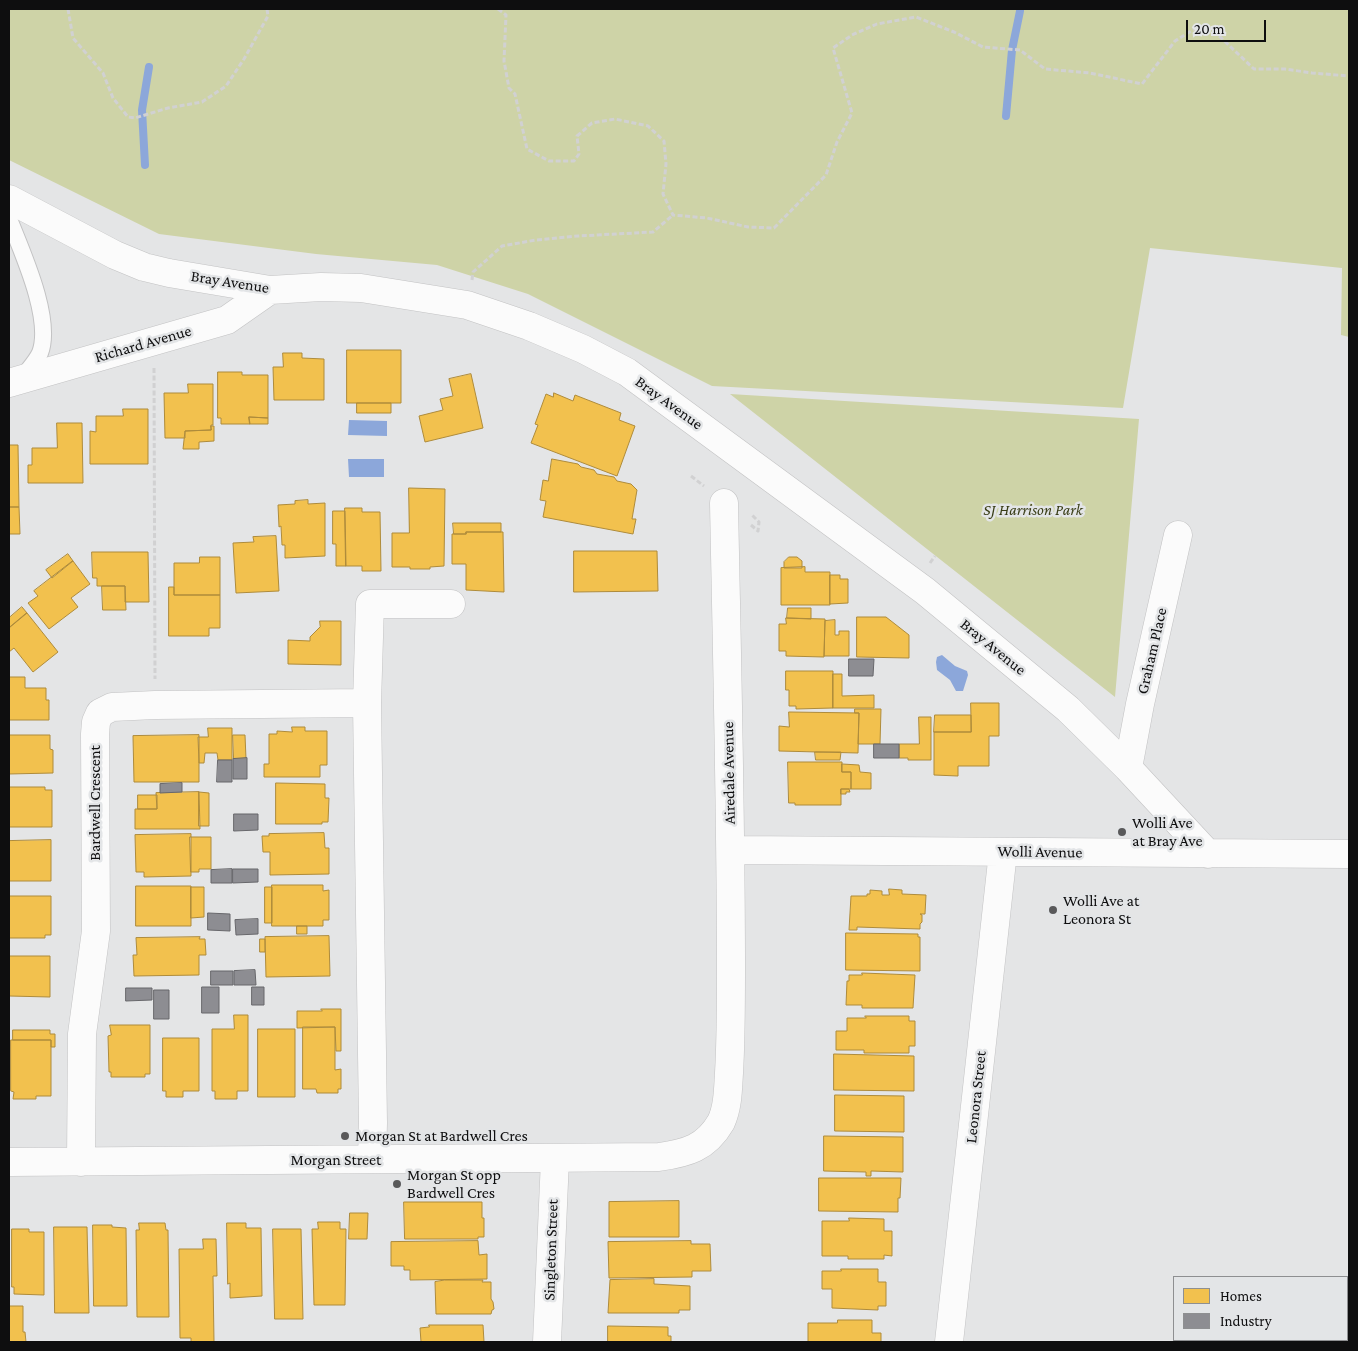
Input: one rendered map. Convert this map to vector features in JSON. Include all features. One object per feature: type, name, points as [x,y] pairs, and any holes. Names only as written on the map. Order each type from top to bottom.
[{"type":"street","name":"Bray Avenue","points":[[9,198],[106,250],[144,267],[270,290],[321,287],[361,288],[468,305],[529,326],[565,341],[626,372],[925,591],[1068,709],[1128,768],[1208,854]]},
{"type":"street","name":"Richard Avenue","points":[[15,382],[227,320],[270,290]]},
{"type":"street","name":"Airedale Avenue","points":[[724,503],[731,850],[731,1043]]},
{"type":"street","name":"Graham Place","points":[[1128,768],[1140,704],[1178,535]]},
{"type":"street","points":[[372,1159],[367,703],[370,604],[450,604]]},
{"type":"street","name":"Bardwell Crescent","points":[[81,1162],[82,1034],[96,931],[96,722],[100,713],[112,707],[155,705],[367,703]]},
{"type":"street","name":"Wolli Avenue","points":[[731,850],[1349,854]]},
{"type":"street","name":"Leonora Street","points":[[949,1342],[1003,852]]},
{"type":"street","name":"Morgan Street","points":[[9,1162],[554,1159],[659,1157],[682,1154],[698,1147],[711,1136],[722,1120],[727,1102],[731,1043]]},
{"type":"street","name":"Singleton Street","points":[[547,1342],[554,1159]]},
{"type":"lane","points":[[9,219],[34,282],[42,324],[40,354],[15,382]]},
{"type":"path","points":[[68,9],[73,38],[103,73],[113,98],[128,117],[135,118],[202,102],[226,86],[244,59],[268,16],[267,9]]},
{"type":"path","points":[[498,9],[506,15],[504,61],[509,88],[515,94],[527,149],[549,161],[574,161],[579,154],[578,136],[592,123],[615,118],[648,126],[664,141],[666,164],[663,194],[673,215]]},
{"type":"path","points":[[472,282],[473,272],[502,246],[536,240],[578,236],[653,232],[673,215],[707,218],[748,227],[774,228],[826,175],[836,142],[852,113],[833,48],[877,24],[916,17],[954,32],[983,48],[1020,50],[1045,69],[1090,73],[1142,84],[1175,40],[1199,26],[1217,34],[1254,69],[1285,69],[1349,76]]},
{"type":"path","points":[[154,341],[155,705]]},
{"type":"path","points":[[691,476],[703,486]]},
{"type":"green space","points":[[9,9],[1349,9],[1349,337],[1341,335],[1342,268],[1150,248],[1123,408],[712,386],[528,294],[437,265],[316,254],[159,234],[9,160]]},
{"type":"green space","name":"SJ Harrison Park","points":[[730,394],[1139,419],[1115,697]]},
{"type":"water","points":[[349,420],[387,421],[387,436],[348,435]]},
{"type":"water","points":[[348,459],[384,459],[384,477],[349,477]]},
{"type":"water","points":[[942,655],[955,666],[967,671],[968,675],[963,691],[956,691],[950,680],[937,670],[937,657]]},
{"type":"building: Homes","points":[[347,350],[401,350],[401,403],[347,403]]},
{"type":"building: Homes","points":[[283,353],[302,353],[302,358],[324,359],[324,400],[274,400],[273,367],[283,367]]},
{"type":"building: Homes","points":[[218,372],[242,372],[242,375],[268,375],[268,418],[249,417],[250,424],[221,424],[221,418],[218,418]]},
{"type":"building: Homes","points":[[471,374],[483,428],[425,442],[419,416],[443,410],[440,399],[453,396],[449,379]]},
{"type":"building: Homes","points":[[188,384],[213,384],[213,425],[211,425],[211,430],[185,431],[185,438],[165,438],[164,393],[188,393]]},
{"type":"building: Homes","points":[[554,393],[573,401],[575,395],[621,413],[619,420],[635,426],[617,476],[531,443],[538,425],[535,424],[546,394],[553,397]]},
{"type":"building: Homes","points":[[357,403],[391,403],[391,413],[357,413]]},
{"type":"building: Homes","points":[[123,409],[148,409],[148,464],[90,464],[90,431],[96,432],[96,416],[123,416]]},
{"type":"building: Homes","points":[[249,417],[268,418],[268,424],[250,424]]},
{"type":"building: Homes","points":[[57,423],[82,423],[83,483],[28,483],[28,465],[32,465],[32,448],[57,448]]},
{"type":"building: Homes","points":[[211,426],[214,426],[214,441],[199,442],[199,449],[183,449],[185,431],[211,430]]},
{"type":"building: Homes","points":[[9,445],[18,445],[19,507],[9,507]]},
{"type":"building: Homes","points":[[552,459],[578,464],[581,467],[594,470],[597,474],[614,477],[617,481],[631,484],[637,490],[632,519],[636,519],[633,534],[543,517],[546,501],[540,500],[543,480],[548,481]]},
{"type":"building: Homes","points":[[409,488],[445,489],[444,566],[430,567],[430,569],[392,567],[392,533],[409,533]]},
{"type":"building: Homes","points":[[308,500],[308,504],[325,503],[325,556],[285,558],[285,545],[282,545],[281,526],[279,527],[278,505],[295,504],[295,501]]},
{"type":"building: Homes","points":[[9,507],[19,507],[20,534],[9,534]]},
{"type":"building: Homes","points":[[345,508],[362,508],[362,512],[380,512],[381,571],[362,571],[362,566],[346,566]]},
{"type":"building: Homes","points":[[333,511],[345,511],[346,566],[336,566],[336,544],[333,544]]},
{"type":"building: Homes","points":[[453,523],[501,523],[501,532],[454,534]]},
{"type":"building: Homes","points":[[466,532],[503,532],[504,592],[466,590],[466,564],[452,564],[452,534],[466,534]]},
{"type":"building: Homes","points":[[276,536],[279,591],[236,593],[233,543],[254,542],[253,537]]},
{"type":"building: Homes","points":[[574,551],[657,551],[658,591],[574,592]]},
{"type":"building: Homes","points":[[92,552],[148,552],[149,602],[125,602],[125,586],[97,586],[97,578],[93,578]]},
{"type":"building: Homes","points":[[68,554],[73,561],[52,578],[46,570]]},
{"type":"building: Homes","points":[[200,557],[220,557],[220,595],[174,595],[174,563],[199,563]]},
{"type":"building: Homes","points":[[789,557],[797,557],[802,561],[802,568],[784,568],[784,562]]},
{"type":"building: Homes","points":[[73,561],[90,584],[71,598],[78,607],[49,629],[28,603],[38,596],[34,591]]},
{"type":"building: Homes","points":[[805,567],[805,572],[830,572],[830,605],[781,605],[781,568]]},
{"type":"building: Homes","points":[[830,575],[840,575],[840,579],[848,579],[848,603],[830,604]]},
{"type":"building: Homes","points":[[102,586],[125,586],[126,610],[103,610]]},
{"type":"building: Homes","points":[[169,587],[174,587],[174,595],[220,595],[220,628],[209,628],[209,636],[169,636]]},
{"type":"building: Homes","points":[[22,607],[27,613],[9,628],[9,618]]},
{"type":"building: Homes","points":[[788,608],[811,608],[811,619],[787,618]]},
{"type":"building: Homes","points":[[27,613],[58,652],[33,672],[14,648],[9,652],[9,628]]},
{"type":"building: Homes","points":[[857,617],[886,617],[909,635],[909,658],[857,657]]},
{"type":"building: Homes","points":[[786,618],[825,619],[824,657],[786,656],[786,651],[779,651],[779,624],[786,624]]},
{"type":"building: Homes","points":[[835,620],[835,635],[839,635],[839,631],[849,631],[849,656],[824,656],[825,621]]},
{"type":"building: Homes","points":[[320,621],[341,621],[341,665],[288,664],[288,640],[310,641],[310,637],[320,627]]},
{"type":"building: Homes","points":[[786,671],[833,671],[833,708],[796,709],[796,706],[789,706],[789,690],[786,690]]},
{"type":"building: Homes","points":[[833,674],[842,674],[842,696],[874,695],[874,708],[833,708]]},
{"type":"building: Homes","points":[[9,677],[25,677],[25,688],[46,688],[46,700],[49,700],[49,720],[9,720]]},
{"type":"building: Homes","points":[[971,703],[999,703],[999,736],[989,736],[989,766],[958,766],[958,776],[934,775],[934,732],[971,732]]},
{"type":"building: Homes","points":[[855,709],[881,709],[880,744],[858,744],[859,713],[855,713]]},
{"type":"building: Homes","points":[[789,712],[859,713],[858,753],[779,751],[779,726],[789,727]]},
{"type":"building: Homes","points":[[935,715],[971,715],[971,732],[934,732]]},
{"type":"building: Homes","points":[[919,717],[931,717],[931,760],[899,758],[899,744],[919,744]]},
{"type":"building: Homes","points":[[292,727],[305,727],[305,731],[327,731],[327,765],[320,765],[320,777],[264,777],[264,764],[269,764],[269,734],[277,734],[277,731],[292,732]]},
{"type":"building: Homes","points":[[208,728],[232,728],[232,760],[218,760],[217,753],[205,753],[204,763],[199,763],[198,737],[208,737]]},
{"type":"building: Homes","points":[[9,735],[50,735],[50,749],[53,750],[53,773],[9,774]]},
{"type":"building: Homes","points":[[199,735],[199,782],[134,782],[133,736]]},
{"type":"building: Homes","points":[[233,735],[245,735],[246,759],[234,759]]},
{"type":"building: Homes","points":[[815,752],[841,752],[840,760],[816,760]]},
{"type":"building: Homes","points":[[788,762],[842,762],[842,772],[851,772],[851,789],[841,789],[841,805],[795,805],[795,803],[789,803]]},
{"type":"building: Homes","points":[[842,764],[859,765],[860,772],[871,773],[871,789],[851,789],[851,772],[842,772]]},
{"type":"building: Homes","points":[[276,783],[325,784],[325,798],[329,798],[328,822],[322,822],[322,824],[276,824]]},
{"type":"building: Homes","points":[[9,787],[45,787],[45,790],[52,790],[52,827],[9,827]]},
{"type":"building: Homes","points":[[841,789],[849,789],[850,792],[841,794]]},
{"type":"building: Homes","points":[[199,792],[200,829],[135,829],[135,809],[157,809],[156,793]]},
{"type":"building: Homes","points":[[199,792],[209,793],[209,826],[199,826]]},
{"type":"building: Homes","points":[[138,795],[157,795],[157,809],[138,809]]},
{"type":"building: Homes","points":[[324,833],[325,848],[329,848],[329,874],[270,875],[270,852],[263,852],[262,836],[269,836],[269,834]]},
{"type":"building: Homes","points":[[191,834],[191,876],[144,877],[144,872],[136,872],[135,835]]},
{"type":"building: Homes","points":[[190,837],[211,837],[211,869],[199,869],[199,872],[191,872]]},
{"type":"building: Homes","points":[[51,840],[51,881],[9,881],[9,841]]},
{"type":"building: Homes","points":[[272,885],[323,885],[323,891],[329,890],[329,920],[323,920],[323,926],[272,926]]},
{"type":"building: Homes","points":[[136,886],[191,886],[191,926],[136,926]]},
{"type":"building: Homes","points":[[191,887],[204,887],[204,917],[191,918]]},
{"type":"building: Homes","points":[[265,887],[272,887],[272,923],[265,923]]},
{"type":"building: Homes","points":[[889,889],[902,890],[902,894],[926,895],[925,914],[920,914],[922,915],[922,922],[920,929],[857,927],[857,930],[849,930],[851,896],[867,896],[867,894],[870,894],[870,890],[882,891],[882,895],[889,895]]},
{"type":"building: Homes","points":[[9,896],[51,896],[51,935],[45,935],[45,938],[9,938]]},
{"type":"building: Homes","points":[[297,926],[307,926],[307,934],[297,934]]},
{"type":"building: Homes","points":[[846,933],[918,934],[918,937],[920,937],[920,971],[846,970]]},
{"type":"building: Homes","points":[[329,936],[330,976],[266,977],[265,937]]},
{"type":"building: Homes","points":[[200,937],[199,939],[205,939],[206,955],[199,955],[199,975],[134,976],[133,955],[137,955],[136,938]]},
{"type":"building: Homes","points":[[260,939],[265,939],[265,952],[260,952]]},
{"type":"building: Homes","points":[[9,956],[50,956],[50,997],[9,996]]},
{"type":"building: Homes","points":[[862,973],[915,975],[913,1008],[862,1008],[862,1005],[846,1005],[849,975],[862,975]]},
{"type":"building: Homes","points":[[321,1009],[341,1009],[341,1051],[336,1051],[335,1027],[297,1028],[297,1011],[322,1011]]},
{"type":"building: Homes","points":[[234,1015],[248,1015],[248,1091],[237,1091],[237,1099],[215,1099],[215,1091],[212,1091],[212,1029],[234,1029]]},
{"type":"building: Homes","points":[[865,1016],[909,1016],[909,1021],[915,1021],[915,1046],[909,1046],[909,1053],[864,1053],[864,1050],[836,1050],[836,1031],[847,1031],[847,1018],[866,1018]]},
{"type":"building: Homes","points":[[110,1025],[150,1025],[150,1074],[145,1074],[145,1077],[111,1077],[111,1072],[109,1072],[108,1036],[111,1035]]},
{"type":"building: Homes","points":[[303,1027],[335,1027],[335,1070],[341,1069],[341,1089],[338,1089],[338,1093],[317,1093],[316,1089],[303,1089]]},
{"type":"building: Homes","points":[[258,1029],[295,1029],[295,1097],[258,1097]]},
{"type":"building: Homes","points":[[13,1030],[50,1030],[50,1034],[55,1034],[55,1047],[51,1047],[51,1040],[13,1040]]},
{"type":"building: Homes","points":[[163,1038],[199,1038],[199,1091],[183,1091],[183,1097],[166,1097],[166,1091],[163,1091]]},
{"type":"building: Homes","points":[[11,1040],[51,1040],[51,1096],[36,1096],[36,1099],[13,1099],[14,1092],[11,1091]]},
{"type":"building: Homes","points":[[834,1054],[914,1056],[914,1091],[834,1090]]},
{"type":"building: Homes","points":[[835,1095],[904,1096],[904,1132],[835,1131]]},
{"type":"building: Homes","points":[[824,1136],[903,1137],[903,1172],[871,1171],[871,1176],[866,1176],[866,1172],[824,1171]]},
{"type":"building: Homes","points":[[819,1178],[901,1178],[898,1212],[819,1211]]},
{"type":"building: Homes","points":[[679,1201],[679,1237],[609,1237],[609,1202]]},
{"type":"building: Homes","points":[[404,1202],[482,1202],[484,1237],[478,1237],[478,1239],[405,1239]]},
{"type":"building: Homes","points":[[350,1213],[368,1213],[367,1239],[349,1239]]},
{"type":"building: Homes","points":[[849,1218],[884,1219],[884,1231],[892,1231],[892,1256],[884,1255],[884,1259],[848,1259],[848,1256],[822,1256],[822,1221],[849,1221]]},
{"type":"building: Homes","points":[[318,1222],[340,1222],[340,1229],[346,1229],[345,1305],[314,1305],[312,1229],[318,1229]]},
{"type":"building: Homes","points":[[139,1223],[165,1223],[166,1230],[168,1230],[169,1317],[137,1317],[136,1230],[139,1230]]},
{"type":"building: Homes","points":[[227,1223],[246,1223],[246,1228],[261,1228],[262,1296],[230,1298]]},
{"type":"building: Homes","points":[[93,1225],[112,1225],[112,1227],[126,1228],[127,1306],[94,1306]]},
{"type":"building: Homes","points":[[54,1227],[87,1227],[89,1313],[55,1313]]},
{"type":"building: Homes","points":[[12,1229],[29,1229],[29,1232],[44,1232],[44,1295],[14,1294],[14,1287],[12,1287]]},
{"type":"building: Homes","points":[[273,1229],[301,1229],[303,1319],[275,1319]]},
{"type":"building: Homes","points":[[203,1239],[216,1239],[217,1276],[213,1276],[214,1342],[191,1342],[191,1338],[180,1338],[179,1249],[203,1249]]},
{"type":"building: Homes","points":[[478,1241],[479,1255],[487,1254],[487,1279],[410,1280],[410,1270],[404,1270],[404,1266],[391,1266],[391,1242]]},
{"type":"building: Homes","points":[[691,1241],[691,1244],[710,1244],[711,1271],[692,1271],[692,1277],[609,1278],[608,1242]]},
{"type":"building: Homes","points":[[841,1269],[878,1269],[878,1282],[886,1282],[886,1306],[878,1306],[878,1310],[832,1308],[832,1289],[822,1289],[822,1271],[841,1271]]},
{"type":"building: Homes","points":[[654,1279],[654,1284],[690,1286],[690,1310],[679,1310],[679,1313],[608,1313],[610,1280]]},
{"type":"building: Homes","points":[[445,1280],[483,1280],[482,1282],[491,1282],[491,1299],[494,1309],[491,1314],[436,1314],[435,1282]]},
{"type":"building: Homes","points":[[9,1306],[23,1306],[23,1332],[25,1332],[26,1342],[9,1342]]},
{"type":"building: Homes","points":[[838,1320],[872,1320],[872,1333],[881,1333],[881,1342],[808,1342],[808,1323],[837,1323]]},
{"type":"building: Homes","points":[[429,1325],[483,1325],[484,1342],[421,1342],[420,1328],[429,1327]]},
{"type":"building: Homes","points":[[608,1326],[668,1327],[668,1336],[671,1336],[671,1342],[608,1342]]},
{"type":"building: Industry","points":[[849,659],[874,659],[873,676],[849,676]]},
{"type":"building: Industry","points":[[874,744],[899,744],[899,758],[874,758]]},
{"type":"building: Industry","points":[[247,758],[247,779],[233,779],[233,759]]},
{"type":"building: Industry","points":[[218,760],[232,760],[232,782],[217,782]]},
{"type":"building: Industry","points":[[182,783],[182,792],[160,793],[160,784]]},
{"type":"building: Industry","points":[[234,814],[258,814],[258,830],[234,831]]},
{"type":"building: Industry","points":[[232,869],[232,883],[211,883],[211,870]]},
{"type":"building: Industry","points":[[233,869],[258,869],[258,882],[233,883]]},
{"type":"building: Industry","points":[[208,913],[230,914],[230,931],[208,930]]},
{"type":"building: Industry","points":[[258,919],[258,934],[236,935],[235,920]]},
{"type":"building: Industry","points":[[255,970],[256,985],[234,985],[234,971]]},
{"type":"building: Industry","points":[[211,971],[233,971],[233,985],[211,985]]},
{"type":"building: Industry","points":[[202,987],[219,987],[219,1013],[202,1013]]},
{"type":"building: Industry","points":[[252,987],[264,987],[264,1005],[252,1005]]},
{"type":"building: Industry","points":[[126,988],[152,988],[152,1000],[126,1001]]},
{"type":"building: Industry","points":[[154,990],[169,990],[169,1019],[154,1019]]},
{"type":"waterway","points":[[1006,116],[1012,50],[1020,11]]},
{"type":"waterway","points":[[145,165],[142,110],[149,67]]},
{"type":"place","name":"Wolli Ave at Bray Ave","points":[[1122,832]]},
{"type":"place","name":"Wolli Ave at Leonora St","points":[[1053,910]]},
{"type":"place","name":"Morgan St at Bardwell Cres","points":[[345,1136]]},
{"type":"place","name":"Morgan St opp Bardwell Cres","points":[[397,1184]]}]
